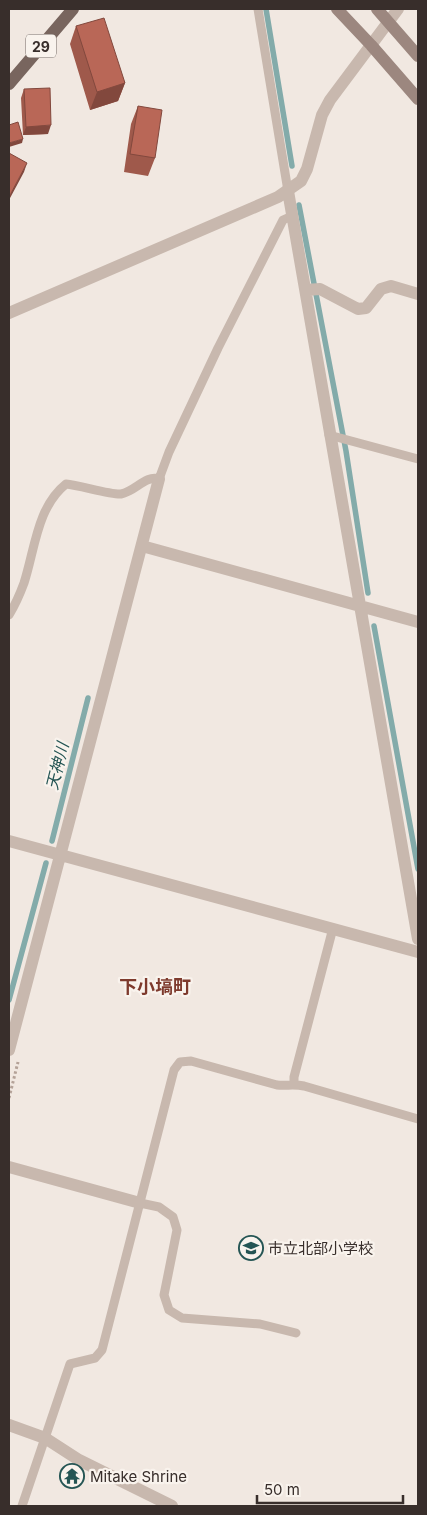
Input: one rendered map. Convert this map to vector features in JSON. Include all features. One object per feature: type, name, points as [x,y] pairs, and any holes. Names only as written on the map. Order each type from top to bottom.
[{"type":"main road","name":"29","points":[[9,84],[73,9]]},
{"type":"street","points":[[337,9],[371,44],[418,100]]},
{"type":"street","points":[[377,9],[418,56]]},
{"type":"street","points":[[9,313],[269,201],[288,191],[301,181],[307,169],[322,115],[330,100],[398,9]]},
{"type":"street","points":[[288,191],[418,939]]},
{"type":"street","points":[[306,290],[320,289],[358,309],[366,308],[381,289],[391,286],[418,294]]},
{"type":"street","points":[[9,1050],[159,479]]},
{"type":"street","points":[[142,546],[418,622]]},
{"type":"street","points":[[9,841],[418,952]]},
{"type":"street","points":[[9,1167],[140,1203]]},
{"type":"street","points":[[9,1425],[45,1438],[80,1460],[172,1506]]},
{"type":"lane","points":[[258,9],[288,191]]},
{"type":"lane","points":[[9,615],[24,584],[39,526],[55,492],[66,484],[117,494],[130,492],[148,478],[159,479],[169,452],[218,348],[283,220],[292,216]]},
{"type":"lane","points":[[329,435],[418,459]]},
{"type":"lane","points":[[294,1084],[294,1077],[333,928]]},
{"type":"lane","points":[[22,1506],[70,1364],[95,1358],[102,1350],[174,1070],[180,1062],[191,1061],[277,1085],[294,1084],[418,1119]]},
{"type":"lane","points":[[140,1203],[159,1207],[173,1217],[177,1230],[164,1295],[169,1310],[182,1318],[260,1324],[296,1333]]},
{"type":"building","points":[[104,18],[125,83],[97,92],[76,26]]},
{"type":"building","points":[[50,88],[51,125],[26,127],[24,89]]},
{"type":"building","points":[[138,106],[162,110],[155,158],[130,154]]},
{"type":"building","points":[[18,122],[23,139],[9,143],[9,125]]},
{"type":"building","points":[[9,153],[27,163],[9,197]]},
{"type":"waterway","points":[[266,9],[292,166]]},
{"type":"waterway","points":[[299,205],[346,451],[368,593]]},
{"type":"waterway","points":[[374,626],[418,869]]},
{"type":"waterway","name":"天神川","points":[[52,841],[88,698]]},
{"type":"waterway","name":"天神川","points":[[9,1000],[46,863]]},
{"type":"place","name":"市立北部小学校","points":[[251,1248]]},
{"type":"place","name":"Mitake Shrine","points":[[72,1476]]},
{"type":"district","name":"下小塙町","points":[[155,986]]}]
